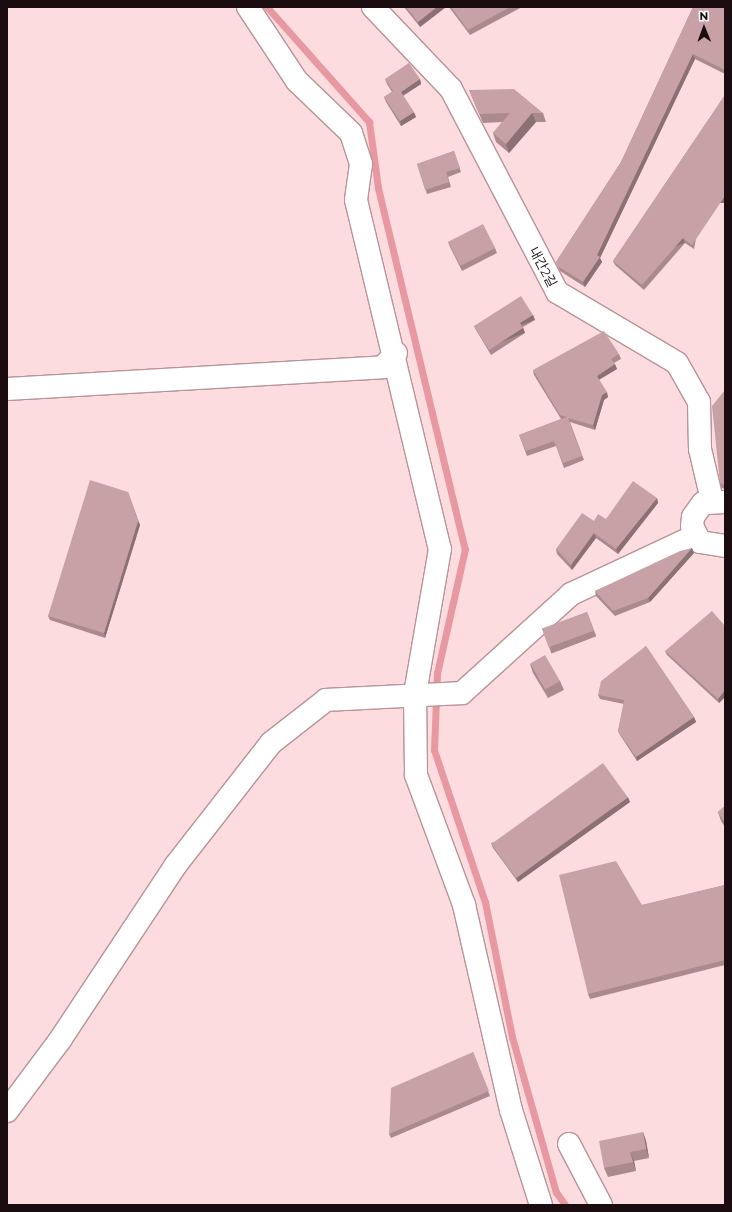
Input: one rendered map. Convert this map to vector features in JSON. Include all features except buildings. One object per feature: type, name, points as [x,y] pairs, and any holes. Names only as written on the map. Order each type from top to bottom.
[{"type":"lane","points":[[248,7],[297,81],[351,132],[361,164],[356,200],[396,353],[440,549],[415,693],[416,775],[464,905],[511,1110],[541,1205]]},
{"type":"lane","name":"내간2길","points":[[373,7],[452,89],[557,292],[677,363],[699,402],[700,449],[719,501]]},
{"type":"lane","points":[[7,389],[383,367],[396,353]]},
{"type":"lane","points":[[719,501],[703,503],[693,517],[695,536],[708,545],[724,550]]},
{"type":"lane","points":[[7,1111],[60,1040],[175,866],[271,743],[326,700],[415,693],[462,692],[571,594],[695,536]]},
{"type":"lane","points":[[569,1144],[601,1205]]},
{"type":"waterway","points":[[267,7],[369,122],[378,188],[465,549],[437,673],[434,750],[485,902],[512,1037],[556,1192],[565,1205]]}]
